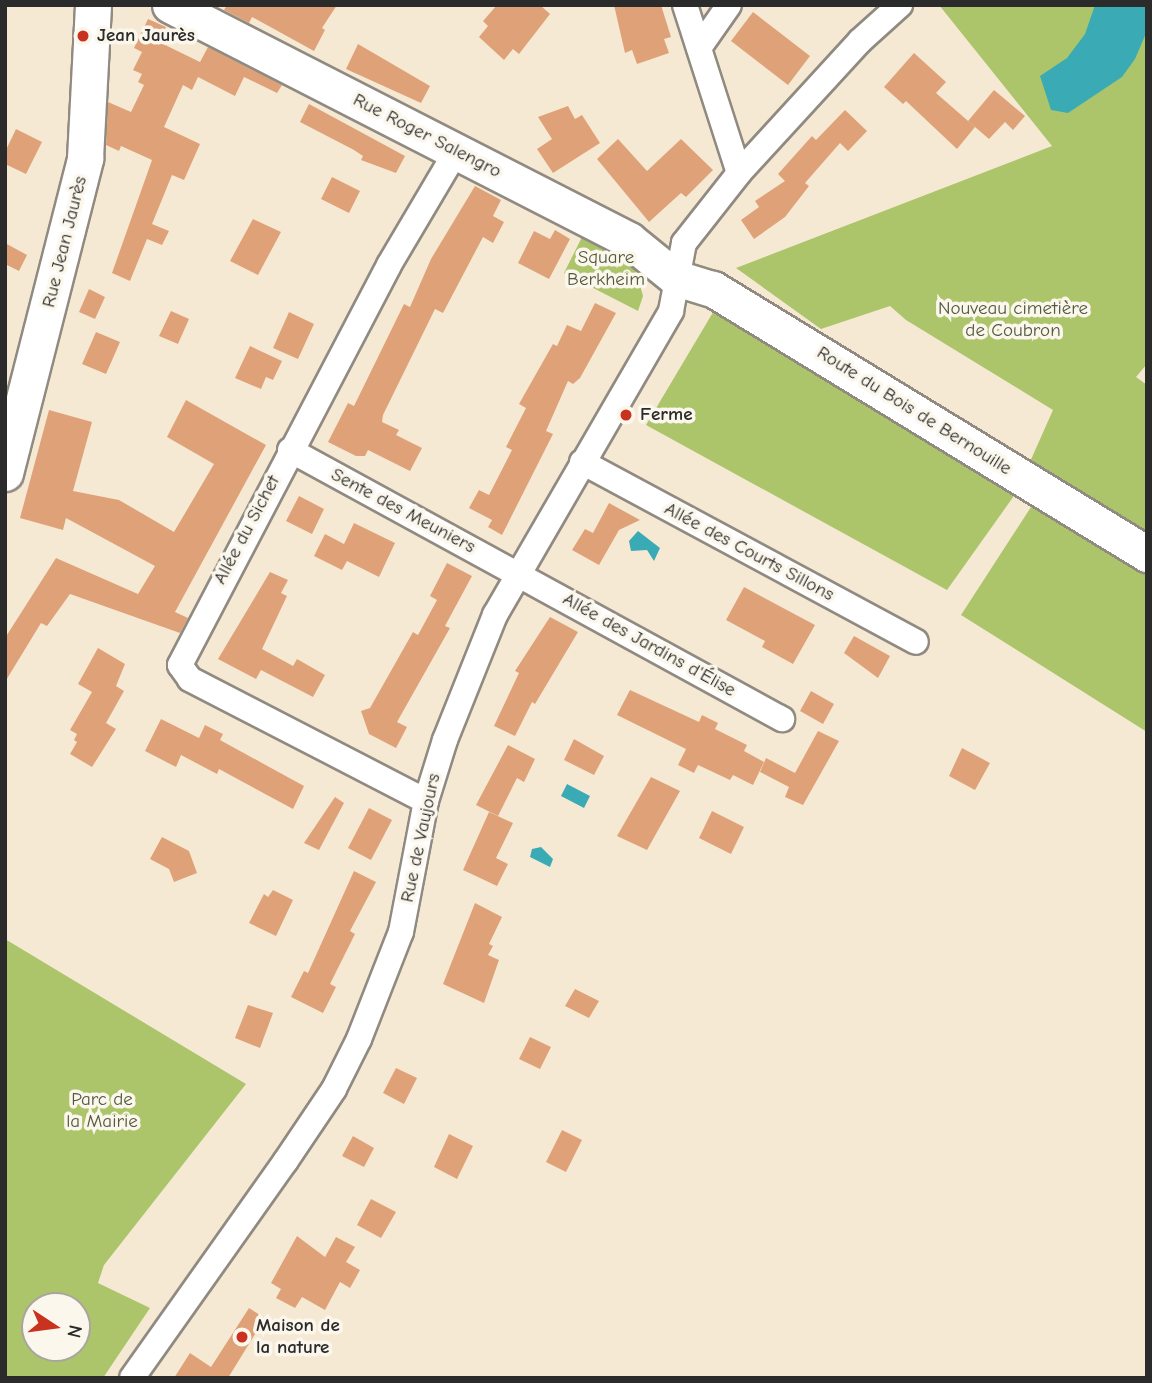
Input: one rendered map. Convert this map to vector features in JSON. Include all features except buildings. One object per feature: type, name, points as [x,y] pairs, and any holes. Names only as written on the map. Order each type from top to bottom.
[{"type":"street","name":"Rue Jean Jaurès","points":[[5,473],[85,158],[93,5]]},
{"type":"street","name":"Rue Roger Salengro","points":[[170,5],[629,240],[676,278]]},
{"type":"street","points":[[685,5],[739,173]]},
{"type":"street","points":[[699,48],[729,5]]},
{"type":"street","name":"Rue de Vaujours","points":[[134,1377],[285,1161],[344,1069],[401,932],[426,801],[449,729],[516,571],[671,311],[684,243],[739,173],[860,41],[900,5]]},
{"type":"street","name":"Allée du Sichet","points":[[426,801],[190,679],[180,665],[290,450],[457,150]]},
{"type":"street","name":"Route du Bois de Bernouille","points":[[676,278],[713,289],[1147,554]]},
{"type":"street","name":"Sente des Meuniers","points":[[290,450],[516,571]]},
{"type":"street","name":"Allée des Courts Sillons","points":[[582,462],[916,642]]},
{"type":"street","name":"Allée des Jardins d'Élise","points":[[516,571],[782,719]]},
{"type":"green space","name":"Nouveau cimetière de Coubron","points":[[939,5],[1147,5],[1147,364],[1136,377],[1147,385],[1147,732],[961,615],[1031,507],[1056,484],[1029,464],[1053,410],[906,320],[890,306],[821,329],[736,268],[1052,146]]},
{"type":"green space","name":"Square Berkheim","points":[[585,231],[620,250],[635,267],[643,296],[638,311],[564,273]]},
{"type":"green space","points":[[715,309],[1016,493],[947,590],[646,425]]},
{"type":"green space","name":"Parc de la Mairie","points":[[5,939],[246,1084],[104,1265],[98,1283],[150,1308],[103,1378],[5,1378]]},
{"type":"water","points":[[1095,5],[1145,5],[1147,31],[1135,59],[1122,77],[1068,113],[1051,110],[1040,76],[1067,58],[1085,34]]},
{"type":"water","points":[[638,531],[660,548],[654,561],[647,550],[631,551],[629,541]]},
{"type":"water","points":[[567,784],[590,796],[584,808],[561,796]]},
{"type":"water","points":[[541,847],[553,859],[550,867],[530,857],[532,849]]},
{"type":"place","name":"Jean Jaurès","points":[[83,36]]},
{"type":"place","name":"Ferme","points":[[626,415]]},
{"type":"place","name":"Maison de la nature","points":[[242,1337]]}]
